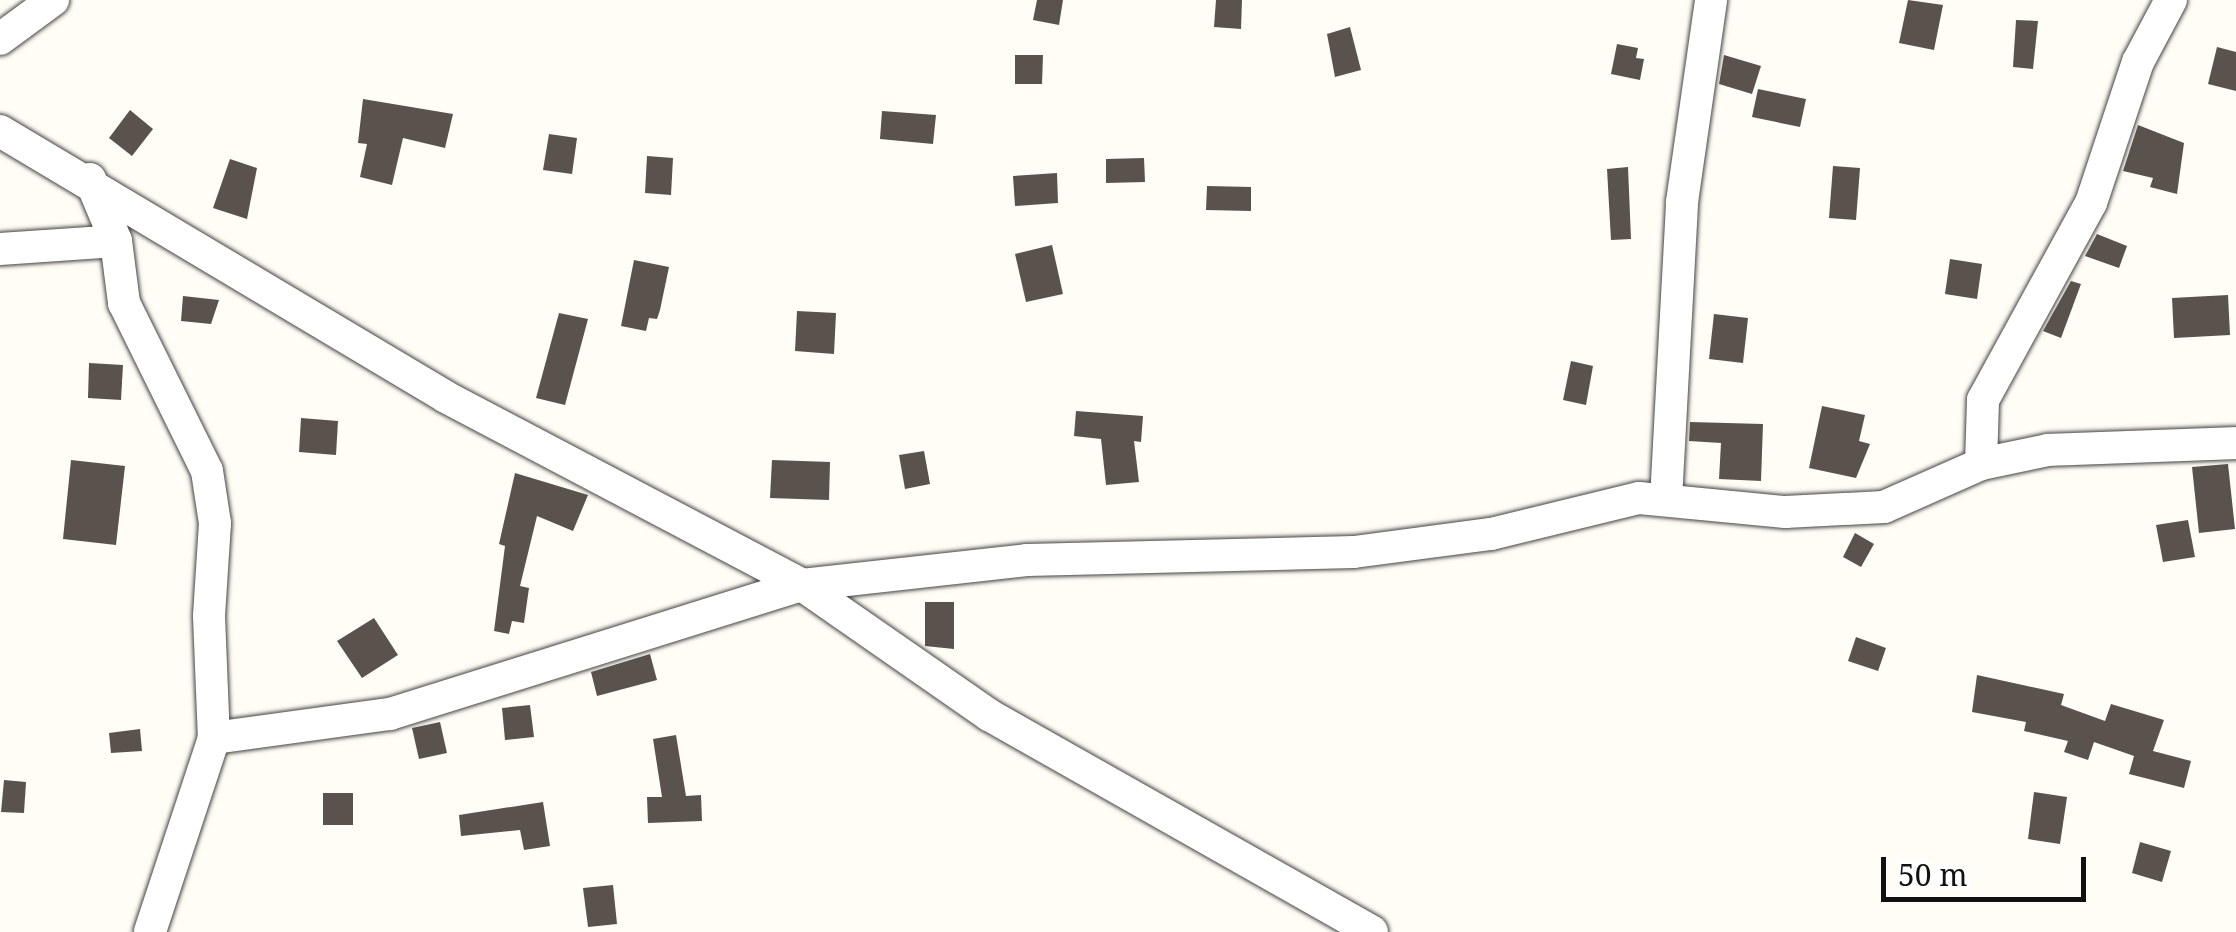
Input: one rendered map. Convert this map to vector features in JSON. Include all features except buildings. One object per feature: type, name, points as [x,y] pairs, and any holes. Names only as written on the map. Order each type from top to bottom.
[{"type":"street","points":[[0,40],[53,0]]},
{"type":"street","points":[[1666,500],[1682,202],[1711,0]]},
{"type":"street","points":[[1981,464],[1983,400],[2091,203],[2138,62],[2171,0]]},
{"type":"street","points":[[0,132],[90,179],[446,397],[802,585],[989,715],[1372,932]]},
{"type":"street","points":[[90,179],[116,241],[124,303],[207,471],[215,523],[209,616],[214,738],[150,932]]},
{"type":"street","points":[[0,249],[116,241]]},
{"type":"street","points":[[214,738],[390,714],[802,585],[1028,560],[1354,552],[1491,534],[1638,498],[1784,512],[1884,506],[1981,464],[2048,450],[2236,443]]}]
